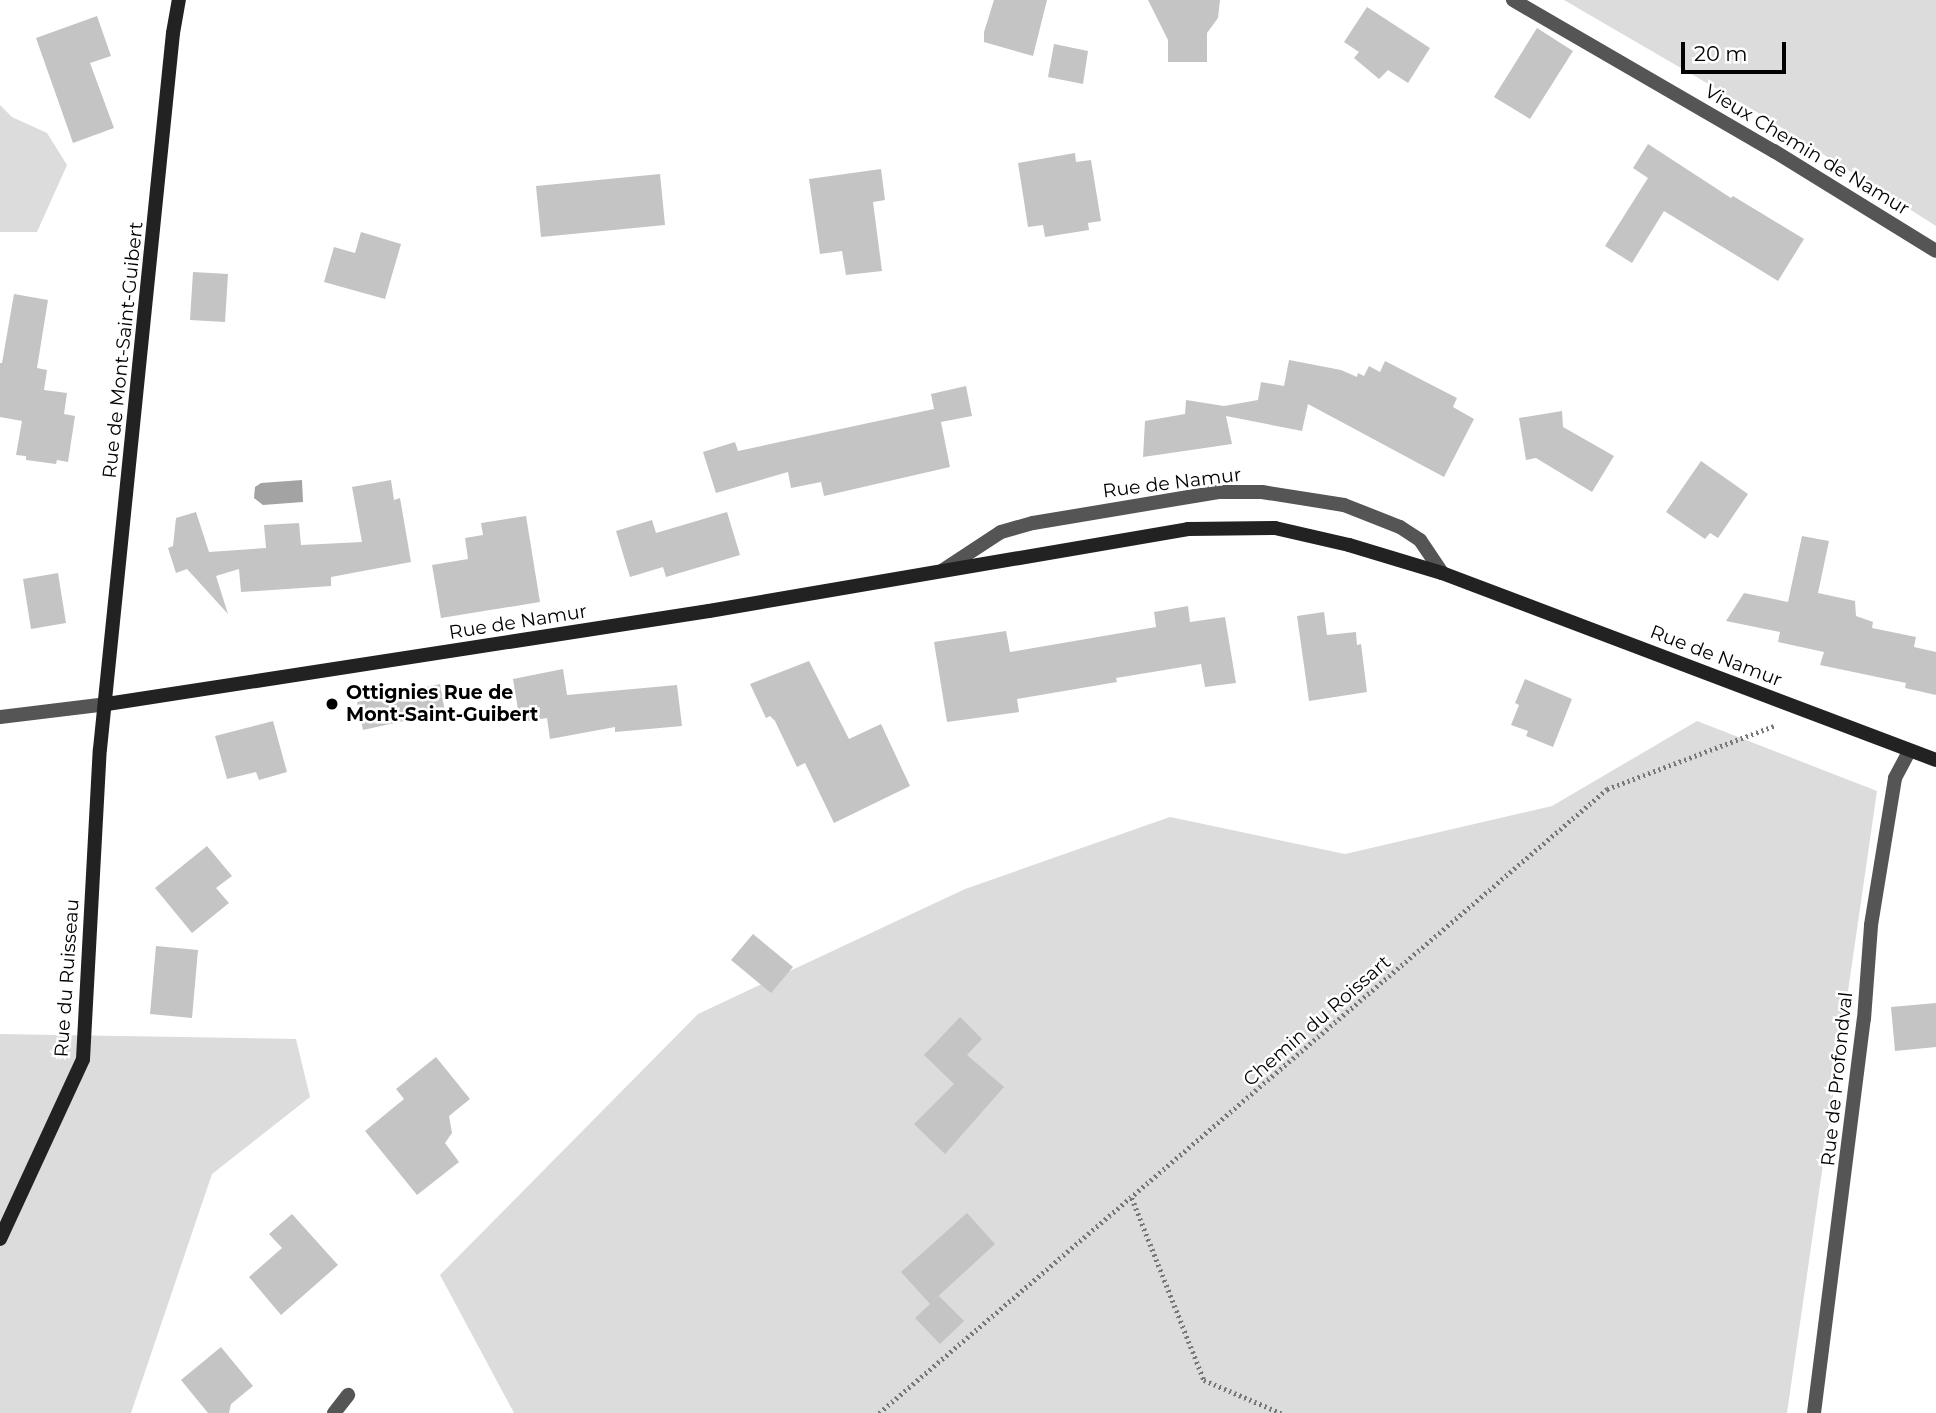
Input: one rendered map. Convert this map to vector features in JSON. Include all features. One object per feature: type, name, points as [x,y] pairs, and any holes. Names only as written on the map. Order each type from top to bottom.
[{"type":"street","name":"Rue de Mont-Saint-Guibert","points":[[107,704],[118,559],[173,33],[179,0]]},
{"type":"street","name":"Vieux Chemin de Namur","points":[[1513,0],[1774,151],[1936,251]]},
{"type":"street","name":"Rue de Namur","points":[[936,574],[1002,532],[1033,523],[1172,498],[1240,492],[1309,498],[1344,505],[1378,517],[1420,540],[1442,573]]},
{"type":"street","name":"Rue de Namur","points":[[107,704],[936,574],[1188,529],[1275,528],[1349,545],[1442,573],[1936,760]]},
{"type":"street","points":[[0,717],[107,704]]},
{"type":"street","name":"Rue du Ruisseau","points":[[0,1239],[83,1059],[100,749],[107,704]]},
{"type":"street","name":"Rue de Profondval","points":[[1814,1413],[1864,1019],[1871,925],[1895,778],[1909,752]]},
{"type":"street","points":[[334,1413],[348,1395]]},
{"type":"path","name":"Chemin du Roissart","points":[[879,1413],[1607,789],[1809,713]]},
{"type":"path","points":[[1132,1198],[1204,1380],[1280,1413]]},
{"type":"shaded area","points":[[1564,0],[1936,0],[1936,226],[1760,114]]},
{"type":"shaded area","points":[[0,105],[12,117],[47,133],[67,165],[37,232],[0,232]]},
{"type":"shaded area","points":[[302,480],[303,502],[263,505],[254,498],[255,487],[261,483]]},
{"type":"shaded area","points":[[1697,721],[1877,791],[1787,1413],[514,1413],[440,1275],[698,1014],[965,889],[1170,817],[1345,854],[1552,806]]},
{"type":"shaded area","points":[[0,1034],[296,1039],[310,1097],[212,1174],[131,1413],[0,1413]]},
{"type":"building","points":[[994,0],[1047,0],[1033,56],[984,42],[984,32]]},
{"type":"building","points":[[1148,0],[1220,0],[1218,18],[1207,33],[1207,62],[1168,62],[1168,40]]},
{"type":"building","points":[[1367,7],[1430,48],[1408,83],[1388,70],[1379,79],[1354,58],[1359,52],[1344,42]]},
{"type":"building","points":[[97,16],[111,56],[90,63],[114,128],[73,143],[36,38]]},
{"type":"building","points":[[1537,28],[1573,51],[1530,119],[1494,97]]},
{"type":"building","points":[[1054,44],[1088,51],[1083,84],[1048,77]]},
{"type":"building","points":[[1648,144],[1731,198],[1733,196],[1804,239],[1778,281],[1664,211],[1632,263],[1605,246],[1648,178],[1633,168]]},
{"type":"building","points":[[1075,153],[1076,162],[1091,160],[1101,221],[1088,223],[1089,230],[1045,237],[1043,225],[1028,227],[1018,163]]},
{"type":"building","points":[[881,169],[885,200],[873,202],[882,271],[846,275],[842,251],[820,254],[809,179]]},
{"type":"building","points":[[660,174],[665,225],[541,237],[536,186]]},
{"type":"building","points":[[361,232],[401,244],[385,299],[324,282],[334,247],[355,253]]},
{"type":"building","points":[[193,272],[228,274],[225,322],[190,320]]},
{"type":"building","points":[[14,294],[48,300],[37,368],[47,370],[44,390],[67,393],[64,414],[75,416],[68,462],[57,460],[56,464],[26,460],[26,456],[16,455],[22,421],[0,417],[0,363]]},
{"type":"building","points":[[1289,360],[1341,370],[1357,377],[1358,373],[1364,376],[1369,366],[1380,372],[1385,361],[1457,398],[1453,407],[1474,419],[1444,477],[1308,404],[1302,431],[1226,416],[1232,444],[1143,457],[1145,421],[1185,414],[1186,400],[1224,406],[1258,400],[1261,382],[1284,386]]},
{"type":"building","points":[[966,386],[972,416],[941,422],[950,467],[824,496],[821,482],[791,488],[788,472],[716,493],[703,452],[735,442],[738,451],[934,409],[931,394]]},
{"type":"building","points":[[1562,411],[1563,427],[1614,456],[1592,492],[1536,458],[1526,460],[1519,418]]},
{"type":"building","points":[[1701,461],[1748,494],[1718,538],[1710,533],[1705,539],[1666,512]]},
{"type":"building","points":[[391,480],[394,500],[400,498],[411,562],[331,577],[331,586],[241,592],[239,569],[216,576],[228,614],[187,569],[176,573],[168,548],[173,546],[176,518],[196,512],[209,552],[266,548],[264,525],[299,523],[301,545],[362,542],[352,487]]},
{"type":"building","points":[[727,512],[740,555],[666,577],[663,567],[630,577],[616,531],[652,520],[656,533]]},
{"type":"building","points":[[526,516],[540,602],[441,618],[432,565],[468,559],[465,538],[483,535],[481,523]]},
{"type":"building","points":[[1802,536],[1829,541],[1818,593],[1855,601],[1856,616],[1873,622],[1872,628],[1916,637],[1914,647],[1936,652],[1936,695],[1905,688],[1906,683],[1820,665],[1824,652],[1778,642],[1780,632],[1726,621],[1744,593],[1788,602]]},
{"type":"building","points":[[58,573],[66,623],[31,629],[23,579]]},
{"type":"building","points":[[1188,606],[1190,622],[1225,617],[1236,683],[1205,687],[1201,664],[1116,678],[1117,682],[1017,699],[1019,712],[947,722],[934,642],[1006,631],[1010,652],[1156,627],[1154,612]]},
{"type":"building","points":[[1324,612],[1327,635],[1356,632],[1357,645],[1361,644],[1367,692],[1309,701],[1297,616]]},
{"type":"building","points":[[809,661],[849,739],[881,724],[910,786],[834,823],[805,763],[797,767],[775,721],[770,716],[766,718],[750,684]]},
{"type":"building","points":[[563,669],[567,695],[677,685],[682,726],[615,732],[615,727],[550,739],[547,718],[520,722],[513,679]]},
{"type":"building","points":[[1525,679],[1572,699],[1553,747],[1526,736],[1528,731],[1511,725],[1519,705],[1515,703]]},
{"type":"building","points":[[440,684],[445,712],[363,730],[357,702]]},
{"type":"building","points":[[273,721],[287,772],[259,780],[256,772],[227,779],[215,736]]},
{"type":"building","points":[[207,846],[232,876],[216,888],[229,903],[192,933],[155,888]]},
{"type":"building","points":[[753,934],[793,967],[771,993],[731,960]]},
{"type":"building","points":[[156,946],[198,950],[192,1018],[150,1014]]},
{"type":"building","points":[[1936,1003],[1936,1047],[1895,1051],[1891,1007]]},
{"type":"building","points":[[960,1017],[982,1039],[967,1055],[1004,1087],[945,1154],[914,1124],[954,1084],[924,1055]]},
{"type":"building","points":[[436,1057],[470,1099],[449,1116],[452,1133],[445,1143],[459,1162],[417,1195],[365,1131],[404,1099],[396,1089]]},
{"type":"building","points":[[967,1213],[995,1244],[933,1301],[939,1296],[964,1321],[940,1344],[915,1318],[930,1304],[901,1272]]},
{"type":"building","points":[[292,1214],[338,1265],[281,1315],[249,1277],[282,1248],[269,1234]]},
{"type":"building","points":[[221,1347],[253,1386],[231,1404],[229,1413],[208,1413],[181,1380]]},
{"type":"place","name":"Ottignies Rue de Mont-Saint-Guibert","points":[[332,704]]}]
